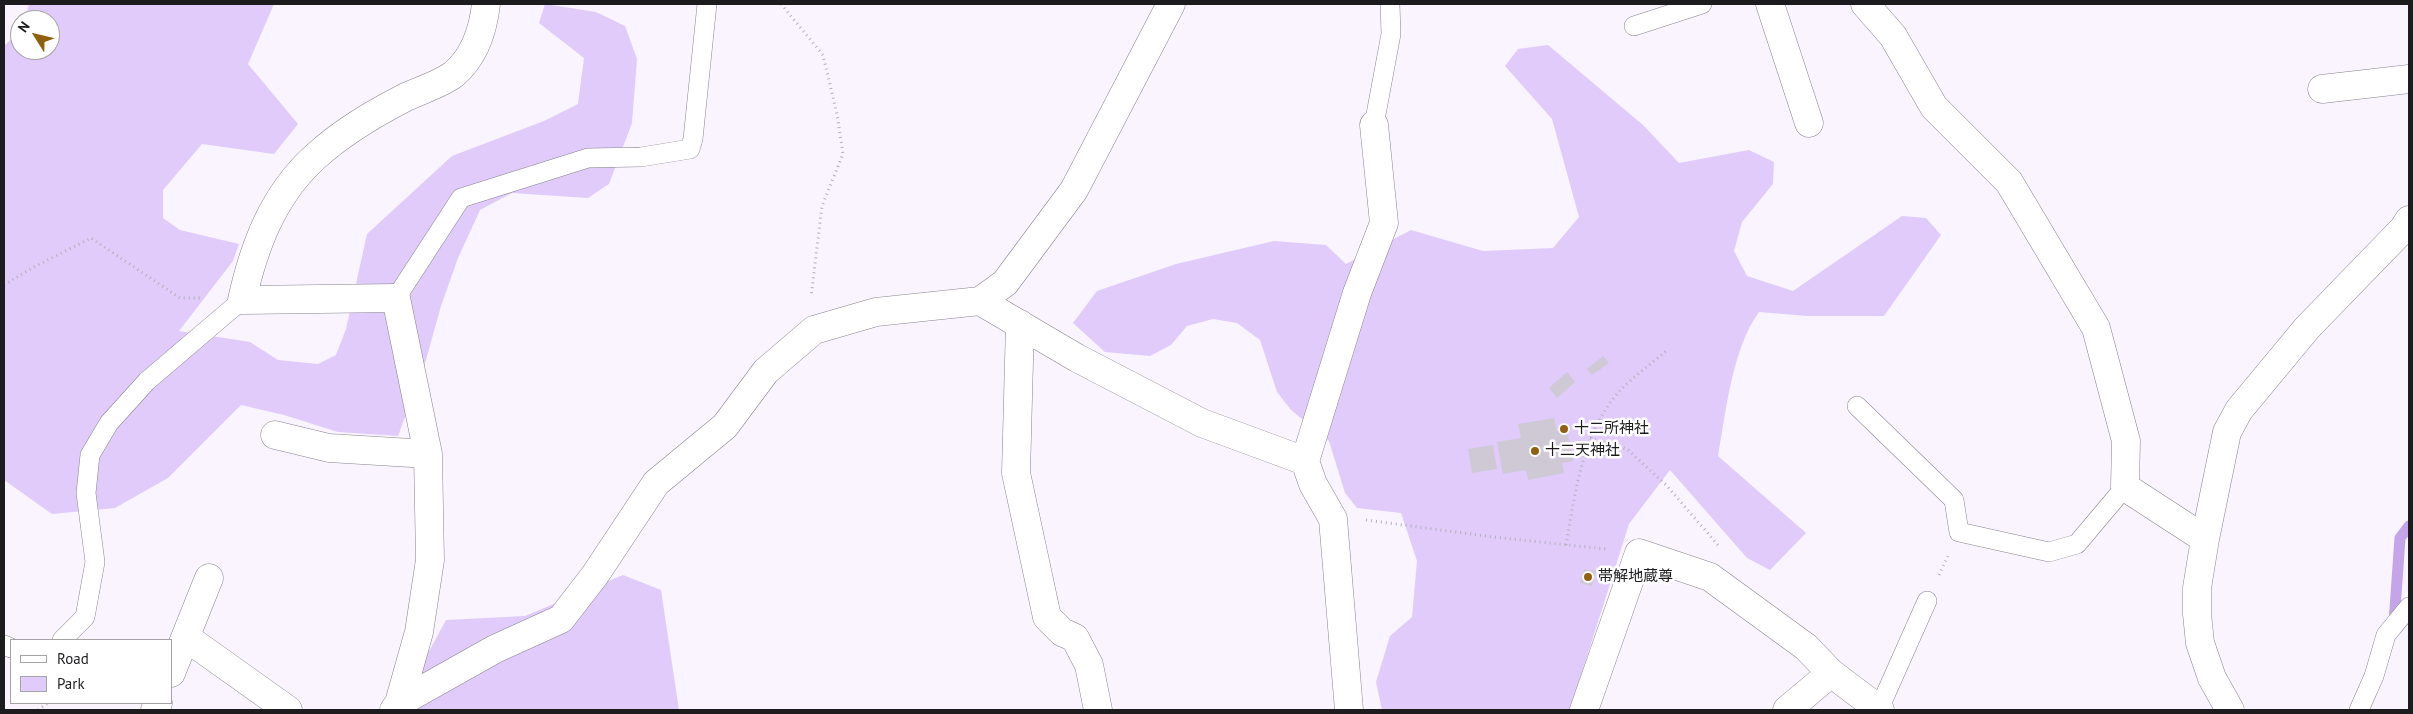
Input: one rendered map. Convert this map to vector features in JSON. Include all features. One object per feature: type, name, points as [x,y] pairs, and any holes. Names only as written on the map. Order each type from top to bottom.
[{"type":"street","points":[[396,707],[419,632],[430,560],[428,454],[396,298],[242,300],[250,262],[266,223],[291,184],[314,158],[363,119],[453,75],[472,53],[483,26],[486,4]]},
{"type":"street","points":[[396,707],[495,649],[561,619],[595,575],[656,483],[725,426],[766,371],[814,330],[876,312],[980,301],[1005,283],[1074,190],[1171,4]]},
{"type":"street","points":[[1770,4],[1809,123]]},
{"type":"street","points":[[1865,4],[1893,36],[1934,107],[2009,182],[2096,328],[2126,441],[2125,487],[2205,539]]},
{"type":"street","points":[[2322,89],[2409,79]]},
{"type":"street","points":[[1350,710],[1333,518],[1313,484],[1306,461],[1357,294],[1384,223],[1374,125]]},
{"type":"street","points":[[2230,710],[2212,678],[2200,643],[2197,614],[2197,588],[2205,539],[2227,432],[2239,410],[2307,328],[2404,228],[2409,220]]},
{"type":"street","points":[[980,301],[1077,358],[1202,423],[1306,461]]},
{"type":"street","points":[[1020,324],[1016,473],[1047,617],[1062,632],[1075,638],[1089,665],[1098,710]]},
{"type":"street","points":[[275,435],[329,448],[428,454]]},
{"type":"street","points":[[1584,710],[1639,553],[1710,577],[1806,647],[1831,672],[1880,710]]},
{"type":"street","points":[[172,671],[187,638],[209,578]]},
{"type":"street","points":[[187,638],[288,710]]},
{"type":"street","points":[[1787,710],[1831,672]]},
{"type":"lane","points":[[396,298],[460,198],[588,158],[640,157],[690,149],[693,139],[707,4]]},
{"type":"lane","points":[[1374,125],[1391,34],[1390,4]]},
{"type":"lane","points":[[1634,26],[1702,4]]},
{"type":"lane","points":[[63,639],[86,617],[95,562],[86,492],[90,455],[109,423],[147,381],[242,300]]},
{"type":"lane","points":[[1857,406],[1954,500],[1959,532],[2049,552],[2077,544],[2125,487]]},
{"type":"lane","points":[[1880,710],[1927,601]]},
{"type":"lane","points":[[2359,710],[2374,676],[2386,635],[2409,607]]},
{"type":"path","points":[[781,4],[824,55],[837,114],[843,154],[822,206],[806,337]]},
{"type":"path","points":[[4,285],[32,268],[91,238],[180,298],[242,300]]},
{"type":"path","points":[[1566,545],[1577,484],[1590,438],[1617,394],[1666,351]]},
{"type":"path","points":[[1590,438],[1627,449],[1666,485]]},
{"type":"path","points":[[1333,518],[1639,553]]},
{"type":"path","points":[[1927,601],[1959,532]]},
{"type":"green space","points":[[29,4],[274,4],[248,64],[298,124],[274,154],[202,144],[163,190],[163,218],[180,230],[239,244],[233,261],[179,331],[250,342],[278,360],[318,364],[336,355],[346,329],[367,234],[452,156],[544,121],[578,104],[584,58],[539,23],[545,4],[596,12],[625,26],[637,59],[632,123],[609,184],[588,198],[512,193],[480,210],[458,258],[441,306],[426,360],[398,436],[338,432],[284,415],[241,405],[168,478],[115,508],[52,514],[4,480],[4,46],[10,40],[10,60],[60,60],[60,10],[28,10]]},
{"type":"green space","points":[[1548,45],[1643,125],[1679,163],[1749,150],[1774,162],[1773,184],[1742,222],[1734,251],[1747,276],[1793,291],[1902,216],[1926,218],[1941,235],[1884,316],[1807,316],[1759,312],[1750,327],[1742,344],[1731,381],[1718,456],[1806,533],[1770,570],[1747,558],[1670,470],[1629,524],[1570,710],[1382,710],[1376,682],[1390,636],[1412,617],[1417,561],[1401,513],[1357,508],[1345,493],[1329,441],[1291,410],[1277,392],[1260,340],[1237,323],[1213,319],[1187,326],[1171,345],[1150,356],[1105,352],[1073,323],[1097,291],[1176,264],[1274,241],[1326,245],[1346,264],[1411,230],[1483,251],[1553,248],[1579,217],[1552,119],[1505,66],[1518,49]]},
{"type":"green space","points":[[623,575],[661,590],[679,710],[397,710],[446,620],[525,616]]},
{"type":"building","points":[[1603,356],[1609,363],[1592,375],[1587,369]]},
{"type":"building","points":[[1567,372],[1575,382],[1557,398],[1549,388]]},
{"type":"building","name":"十二天神社","points":[[1554,418],[1557,431],[1567,429],[1573,461],[1562,463],[1564,473],[1528,480],[1526,470],[1503,474],[1497,442],[1521,438],[1518,424]]},
{"type":"building","points":[[1493,445],[1497,469],[1472,473],[1468,449]]},
{"type":"building","points":[[1584,569],[1596,571],[1592,586],[1580,583]]},
{"type":"waterway","points":[[2394,623],[2400,538],[2409,526]]},
{"type":"place","name":"十二所神社","points":[[1564,429]]},
{"type":"place","name":"十二天神社","points":[[1535,451]]},
{"type":"place","name":"帯解地蔵尊","points":[[1588,577]]}]
